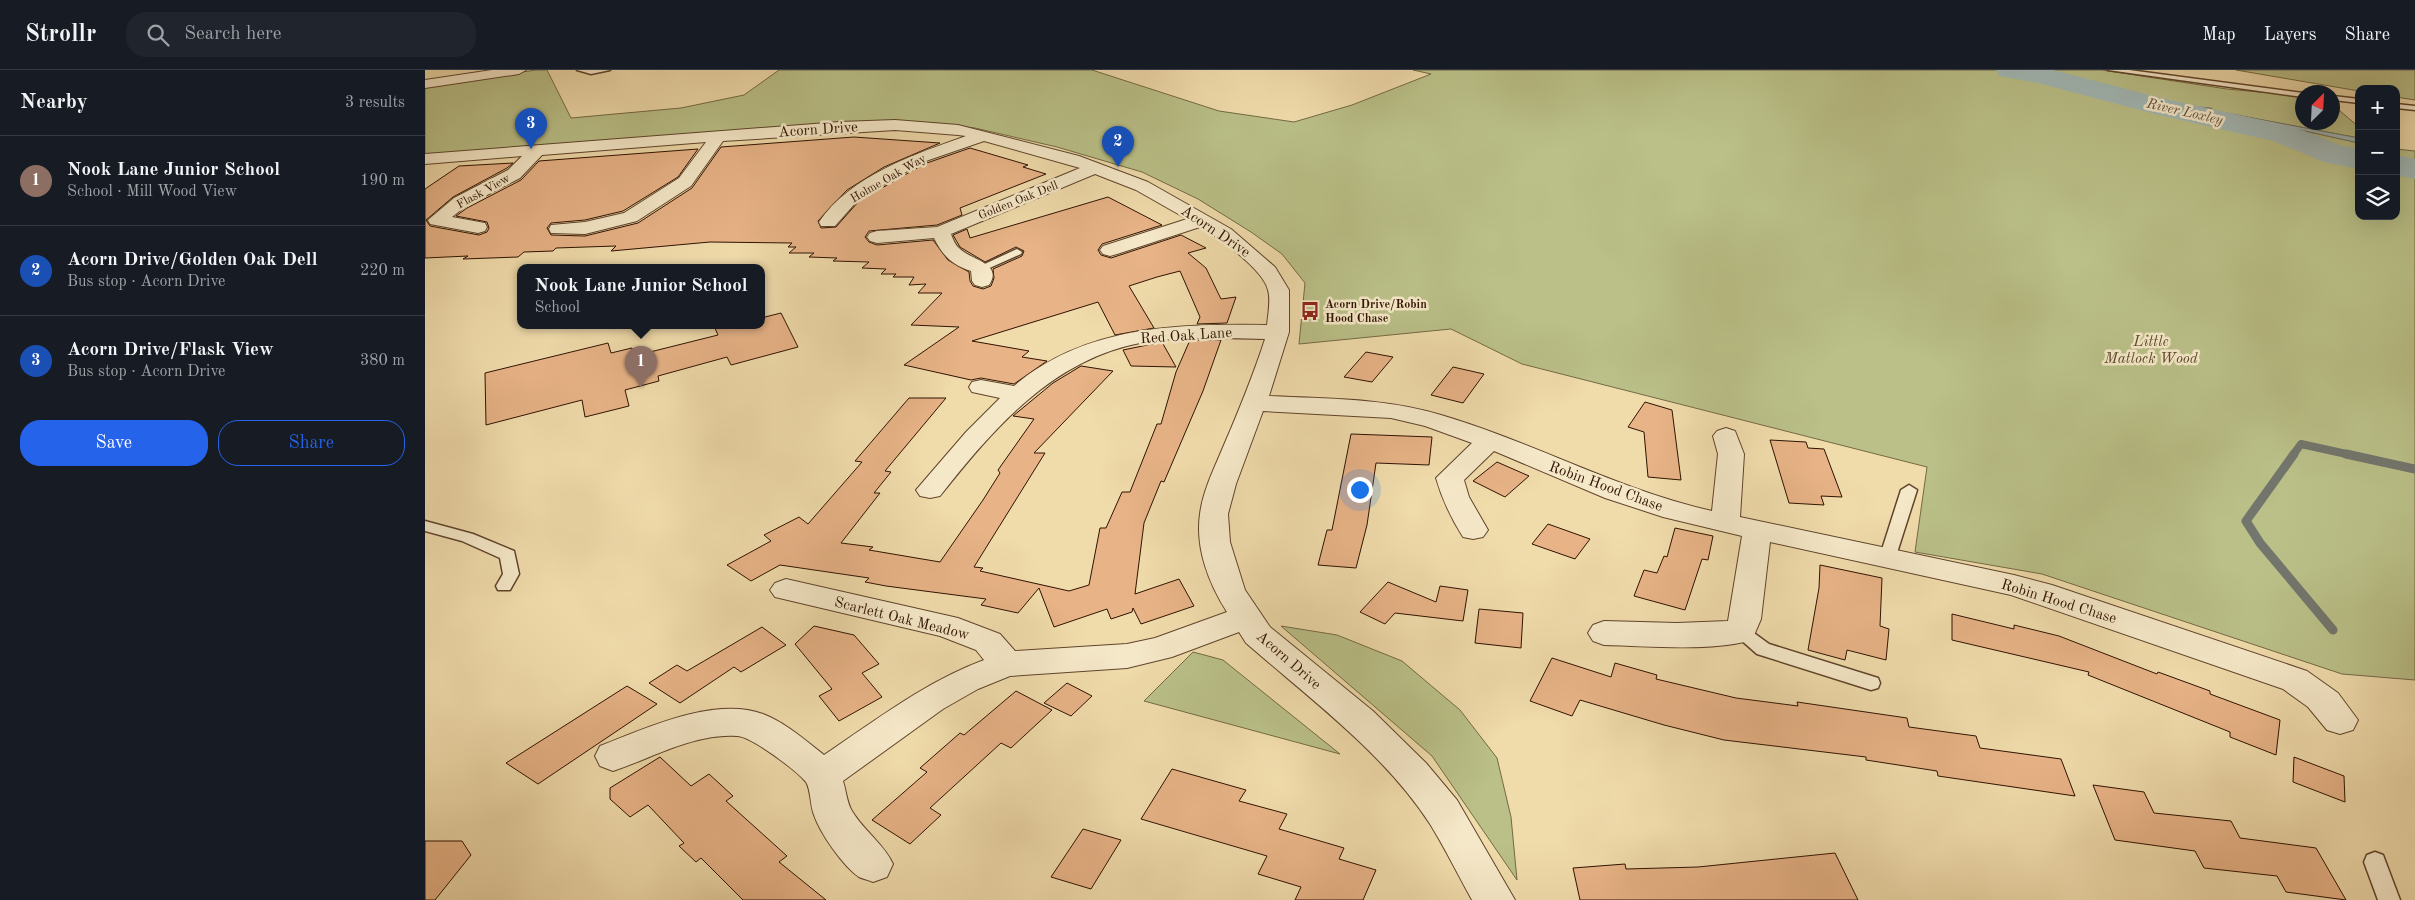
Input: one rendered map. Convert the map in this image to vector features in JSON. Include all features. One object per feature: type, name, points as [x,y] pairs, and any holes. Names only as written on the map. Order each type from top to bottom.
[{"type":"street","points":[[425,84],[519,70]]},
{"type":"street","name":"Acorn Drive","points":[[425,159],[895,125],[935,128],[983,136],[1050,152],[1096,168],[1142,186],[1202,220],[1243,248],[1268,271],[1279,290],[1278,332],[1265,375],[1222,484],[1214,514],[1215,542],[1220,564],[1230,592],[1258,635],[1360,721],[1413,774],[1443,812],[1494,900]]},
{"type":"street","name":"Holme Oak Way","points":[[828,222],[852,196],[909,164],[927,155],[983,136]]},
{"type":"street","points":[[558,229],[585,228],[630,217],[685,182],[718,137]]},
{"type":"street","name":"Flask View","points":[[477,226],[437,220],[460,202],[514,174],[536,152]]},
{"type":"street","name":"Golden Oak Dell","points":[[877,237],[939,232],[1096,168]]},
{"type":"street","points":[[630,217],[649,226]]},
{"type":"street","points":[[1110,250],[1202,220]]},
{"type":"street","points":[[939,232],[950,252],[982,274]]},
{"type":"street","name":"Red Oak Lane","points":[[930,490],[975,438],[1019,394],[1065,362],[1131,339],[1177,333],[1278,332]]},
{"type":"street","points":[[981,386],[1019,394]]},
{"type":"street","name":"Robin Hood Chase","points":[[1253,403],[1350,407],[1391,411],[1432,420],[1490,440],[1615,492],[1673,510],[1725,524],[2041,592],[2295,680],[2316,693],[2331,707],[2340,720]]},
{"type":"street","points":[[1725,524],[1731,454],[1726,436]]},
{"type":"street","points":[[1473,530],[1455,497],[1450,478],[1490,440]]},
{"type":"street","points":[[1604,633],[1677,635],[1741,632],[1745,619],[1757,530]]},
{"type":"street","name":"Scarlett Oak Meadow","points":[[786,590],[947,626],[971,634],[988,642],[1007,664]]},
{"type":"street","points":[[823,774],[931,700],[966,680],[1007,664],[1135,654],[1160,649],[1245,617]]},
{"type":"street","points":[[613,756],[701,726],[730,722],[749,724],[768,733],[823,774],[833,815],[853,844],[873,864]]},
{"type":"lane","points":[[581,70],[591,72],[606,70]]},
{"type":"lane","points":[[2112,70],[2295,94]]},
{"type":"lane","points":[[2340,99],[2355,101]]},
{"type":"lane","points":[[2400,106],[2415,108]]},
{"type":"lane","points":[[982,274],[1017,252]]},
{"type":"lane","points":[[1887,559],[1909,490]]},
{"type":"lane","points":[[425,526],[479,540],[507,555],[511,574],[504,586]]},
{"type":"lane","points":[[1741,632],[1763,649],[1871,683]]},
{"type":"lane","points":[[2375,862],[2389,900]]},
{"type":"green space","name":"Little Matlock Wood","points":[[547,70],[571,118],[681,108],[744,95],[779,70],[1092,70],[1219,111],[1294,122],[1352,105],[1431,74],[1413,70],[2102,70],[2227,89],[2295,95],[2295,126],[2214,111],[2355,142],[2355,220],[2400,220],[2400,149],[2415,151],[2415,680],[2342,674],[2042,574],[1915,552],[1927,467],[1522,364],[1451,329],[1299,344],[1305,283],[1282,254],[1198,199],[1142,172],[1057,147],[975,128],[935,123],[425,155],[425,86]]},
{"type":"green space","points":[[2236,70],[2415,70],[2415,100],[2400,98],[2400,85],[2355,85],[2355,90],[2340,88],[2340,85],[2324,85]]},
{"type":"green space","name":"Little Matlock Wood","points":[[2340,111],[2355,124],[2355,137],[2316,130],[2340,130]]},
{"type":"green space","points":[[1281,626],[1337,635],[1402,661],[1460,710],[1497,758],[1511,817],[1517,880],[1432,756]]},
{"type":"green space","points":[[1193,652],[1223,660],[1340,754],[1144,701]]},
{"type":"water","points":[[2210,110],[2295,126],[2295,129]]},
{"type":"water","points":[[2300,130],[2316,130],[2355,137],[2355,142]]},
{"type":"building","points":[[854,137],[940,143],[884,167],[847,190],[818,221],[821,228],[836,227],[859,201],[924,164],[970,148],[1028,165],[1023,167],[1046,174],[960,208],[962,215],[937,225],[869,231],[865,237],[869,242],[877,245],[933,240],[948,260],[969,272],[970,281],[973,286],[983,289],[991,286],[994,278],[993,269],[1022,256],[1024,251],[1016,247],[985,262],[960,247],[953,235],[967,229],[970,238],[1108,197],[1162,225],[1102,244],[1098,250],[1101,255],[1111,258],[1181,235],[1206,248],[1188,253],[1206,268],[1221,299],[1236,297],[1227,323],[1197,324],[1200,317],[1180,271],[1157,277],[1129,286],[1154,328],[1115,335],[1098,302],[972,341],[1029,351],[1022,357],[1047,361],[1014,384],[981,378],[971,380],[904,365],[959,327],[911,325],[942,293],[918,293],[926,284],[909,285],[914,277],[893,277],[896,274],[881,274],[886,269],[862,268],[869,262],[833,261],[837,258],[809,257],[814,253],[789,253],[796,247],[788,247],[792,243],[710,242],[611,251],[616,246],[556,248],[553,251],[524,252],[518,257],[463,259],[468,256],[425,258],[425,189],[459,166],[513,163],[453,197],[426,220],[430,226],[479,235],[487,232],[489,228],[487,222],[456,216],[467,208],[521,180],[539,161],[698,149],[678,177],[623,211],[585,220],[551,223],[547,228],[551,235],[585,236],[638,223],[692,188],[721,147]]},
{"type":"building","points":[[781,313],[798,347],[731,365],[727,357],[658,376],[659,381],[625,390],[629,406],[585,417],[582,400],[486,425],[485,373],[608,343],[611,353],[632,348],[634,356],[718,335],[715,329],[765,329],[765,317]]},
{"type":"building","points":[[1190,340],[1221,340],[1203,391],[1164,482],[1161,481],[1144,523],[1135,594],[1179,579],[1194,606],[1141,624],[1133,608],[1132,612],[1111,619],[1107,609],[1054,627],[1039,588],[1018,613],[981,605],[986,599],[886,586],[865,582],[869,578],[780,565],[751,581],[727,565],[771,541],[764,535],[799,517],[808,524],[862,462],[855,461],[909,398],[946,398],[885,471],[891,472],[874,493],[880,493],[841,543],[873,547],[869,550],[940,562],[983,500],[1000,473],[998,470],[1034,419],[1013,416],[1053,383],[1081,366],[1113,371],[1034,453],[1045,453],[974,567],[983,568],[980,571],[1069,591],[1089,585],[1100,528],[1106,528],[1122,492],[1130,492],[1157,424],[1161,424],[1176,372]]},
{"type":"building","points":[[1162,342],[1176,367],[1131,366],[1123,350]]},
{"type":"building","points":[[1366,352],[1393,357],[1372,382],[1344,377]]},
{"type":"building","points":[[1453,367],[1484,374],[1463,403],[1431,395]]},
{"type":"building","points":[[1645,402],[1672,410],[1681,480],[1648,477],[1644,432],[1628,427]]},
{"type":"building","points":[[1351,434],[1432,437],[1429,465],[1376,463],[1367,525],[1356,568],[1318,565],[1327,530],[1332,530]]},
{"type":"building","points":[[1770,440],[1806,442],[1808,448],[1824,449],[1842,497],[1821,496],[1824,505],[1789,503]]},
{"type":"building","points":[[1497,462],[1529,476],[1505,497],[1473,481]]},
{"type":"building","points":[[1548,524],[1590,539],[1575,559],[1532,544]]},
{"type":"building","points":[[1675,528],[1713,536],[1708,560],[1702,559],[1685,610],[1634,596],[1644,570],[1657,573],[1664,556],[1667,557]]},
{"type":"building","points":[[1820,565],[1882,578],[1880,626],[1889,629],[1886,660],[1847,650],[1845,660],[1808,650],[1819,588]]},
{"type":"building","points":[[1388,582],[1436,602],[1440,586],[1468,590],[1463,621],[1395,613],[1385,624],[1360,612]]},
{"type":"building","points":[[1479,609],[1523,613],[1521,648],[1475,643]]},
{"type":"building","points":[[1952,614],[2014,629],[2014,625],[2059,636],[2157,674],[2158,672],[2210,691],[2210,694],[2280,720],[2276,755],[2230,737],[2230,732],[2088,675],[2089,672],[1952,640]]},
{"type":"building","points":[[814,626],[854,635],[879,664],[862,673],[882,697],[839,721],[819,696],[832,689],[795,644]]},
{"type":"building","points":[[762,627],[786,645],[741,672],[734,667],[680,703],[649,683],[677,665],[687,671]]},
{"type":"building","points":[[1552,658],[1611,677],[1615,663],[1657,675],[1656,679],[1736,698],[1798,706],[1797,702],[1907,718],[1909,727],[1976,736],[1980,748],[2061,759],[2075,796],[1938,776],[1937,771],[1866,760],[1866,757],[1724,740],[1664,725],[1580,700],[1572,716],[1530,701]]},
{"type":"building","points":[[1067,683],[1092,696],[1071,716],[1044,703]]},
{"type":"building","points":[[627,686],[657,704],[538,784],[506,763]]},
{"type":"building","points":[[1016,691],[1052,710],[1011,748],[1001,743],[930,808],[941,815],[910,844],[872,820],[927,772],[920,768],[960,733],[964,735]]},
{"type":"building","points":[[660,757],[691,786],[709,774],[733,796],[726,801],[787,856],[779,862],[826,900],[743,900],[701,858],[696,862],[679,846],[684,843],[648,805],[630,817],[610,799],[610,788]]},
{"type":"building","points":[[2294,757],[2344,776],[2345,802],[2293,782]]},
{"type":"building","points":[[1172,769],[1246,790],[1239,801],[1287,814],[1279,829],[1344,848],[1339,859],[1376,870],[1363,900],[1295,900],[1301,887],[1258,874],[1267,856],[1141,819]]},
{"type":"building","points":[[2093,785],[2144,792],[2154,813],[2231,821],[2240,838],[2316,848],[2346,900],[2286,892],[2277,876],[2204,868],[2195,851],[2115,840]]},
{"type":"building","points":[[1083,829],[1121,840],[1091,889],[1051,877]]},
{"type":"building","points":[[425,841],[462,841],[471,855],[435,900],[425,900]]},
{"type":"building","points":[[1835,853],[1858,900],[1580,900],[1573,868],[1625,864],[1626,869],[1698,867]]},
{"type":"waterway","name":"River Loxley","points":[[2009,70],[2040,75],[2159,106],[2283,134],[2336,155],[2355,158]]},
{"type":"waterway","name":"River Loxley","points":[[2033,70],[2040,75]]},
{"type":"waterway","name":"River Loxley","points":[[2159,106],[2210,110]]},
{"type":"waterway","name":"River Loxley","points":[[2400,166],[2415,169]]},
{"type":"waterway","points":[[2293,455],[2301,444],[2351,455]]},
{"type":"waterway","points":[[2294,454],[2246,521],[2260,543],[2333,630]]},
{"type":"waterway","points":[[2346,454],[2415,469]]},
{"type":"place","name":"Acorn Drive/Flask View","points":[[531,149]]},
{"type":"place","name":"Acorn Drive/Golden Oak Dell","points":[[1118,167]]},
{"type":"place","name":"Acorn Drive/Robin Hood Chase","points":[[1310,311]]},
{"type":"place","name":"Nook Lane Junior School","points":[[641,387]]}]
